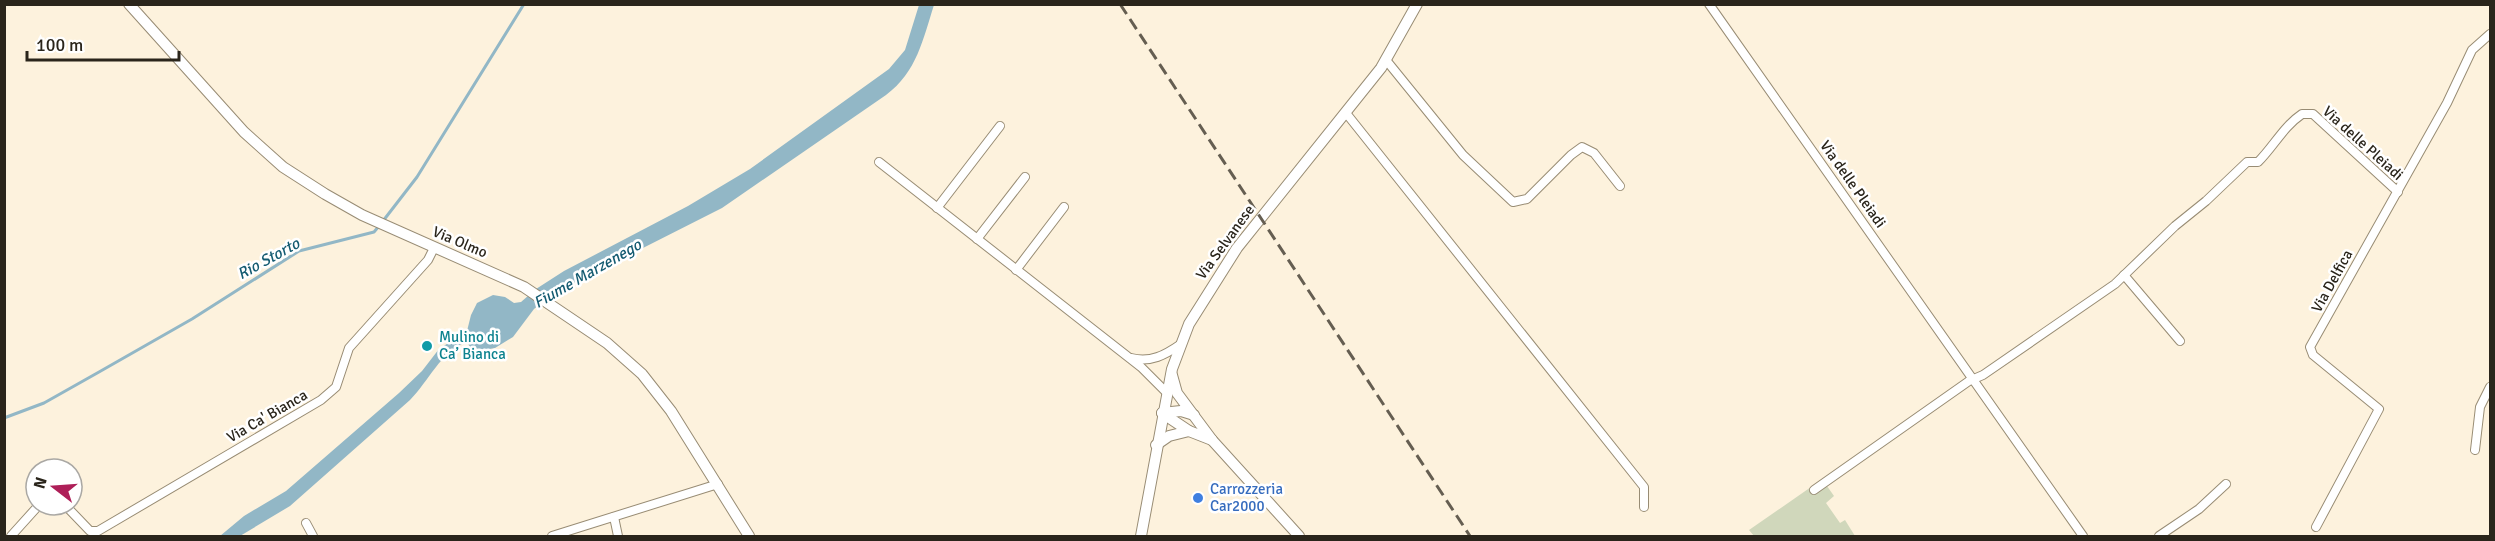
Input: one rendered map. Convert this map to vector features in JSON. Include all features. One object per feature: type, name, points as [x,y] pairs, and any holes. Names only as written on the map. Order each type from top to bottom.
[{"type":"street","name":"Via Olmo","points":[[129,4],[222,109],[261,149],[291,172],[362,215],[524,287],[607,343],[642,374],[671,411],[750,537]]},
{"type":"street","name":"Via Selvanese","points":[[1141,537],[1166,392],[1181,344],[1197,309],[1237,248],[1386,60],[1417,4]]},
{"type":"street","name":"Via delle Pleiadi","points":[[1709,4],[2083,537]]},
{"type":"street","name":"Via Delfica","points":[[2316,527],[2379,409],[2313,355],[2310,347],[2447,103],[2472,51],[2490,34]]},
{"type":"street","points":[[1386,60],[1463,155],[1513,202],[1527,199],[1542,182],[1582,147],[1594,153],[1620,186]]},
{"type":"street","points":[[1346,113],[1644,487],[1644,507]]},
{"type":"street","name":"Via delle Pleiadi","points":[[1814,490],[1969,381],[1974,380],[2115,284],[2175,225],[2206,201],[2247,162],[2258,162],[2274,147],[2276,139],[2302,114],[2313,114],[2398,192]]},
{"type":"street","points":[[937,208],[1000,126]]},
{"type":"street","points":[[879,162],[1127,357],[1166,392]]},
{"type":"street","points":[[977,239],[1025,177]]},
{"type":"street","points":[[1016,270],[1064,207]]},
{"type":"street","name":"Via Ca' Bianca","points":[[77,517],[90,531],[98,531],[321,400],[336,387],[349,348],[439,250]]},
{"type":"street","points":[[2124,275],[2180,341]]},
{"type":"street","points":[[1127,357],[1148,360],[1159,358],[1181,344]]},
{"type":"street","points":[[1172,369],[1175,388],[1212,440],[1299,537]]},
{"type":"street","points":[[2475,450],[2480,407],[2490,387]]},
{"type":"street","points":[[1162,413],[1181,411],[1196,416]]},
{"type":"street","points":[[1162,413],[1189,431],[1212,440]]},
{"type":"street","points":[[1156,445],[1168,436],[1189,431]]},
{"type":"street","points":[[552,537],[718,484]]},
{"type":"street","points":[[2159,537],[2199,510],[2226,484]]},
{"type":"street","points":[[11,537],[28,517]]},
{"type":"street","points":[[614,517],[618,537]]},
{"type":"street","points":[[306,523],[313,537]]},
{"type":"green space","points":[[1827,486],[1834,496],[1826,503],[1840,523],[1845,520],[1855,536],[1754,536],[1749,530],[1811,487],[1817,493]]},
{"type":"water","name":"Fiume Marzenego","points":[[919,5],[934,5],[918,54],[905,76],[886,95],[722,208],[554,293],[534,309],[513,337],[495,348],[484,350],[470,347],[467,342],[458,347],[442,360],[410,400],[290,506],[240,536],[220,536],[244,516],[286,491],[399,393],[422,371],[439,349],[467,331],[477,303],[493,295],[505,297],[514,303],[521,302],[564,271],[688,206],[750,169],[889,69],[905,50]]},
{"type":"waterway","name":"Rio Storto","points":[[383,221],[417,177],[524,4]]},
{"type":"waterway","name":"Rio Storto","points":[[4,418],[44,403],[99,372],[192,319],[299,251],[374,232],[379,226]]},
{"type":"railway","points":[[1120,4],[1470,536]]},
{"type":"place","name":"Mulino di Ca’ Bianca","points":[[427,346]]},
{"type":"place","name":"Carrozzeria Car2000","points":[[1198,498]]}]
